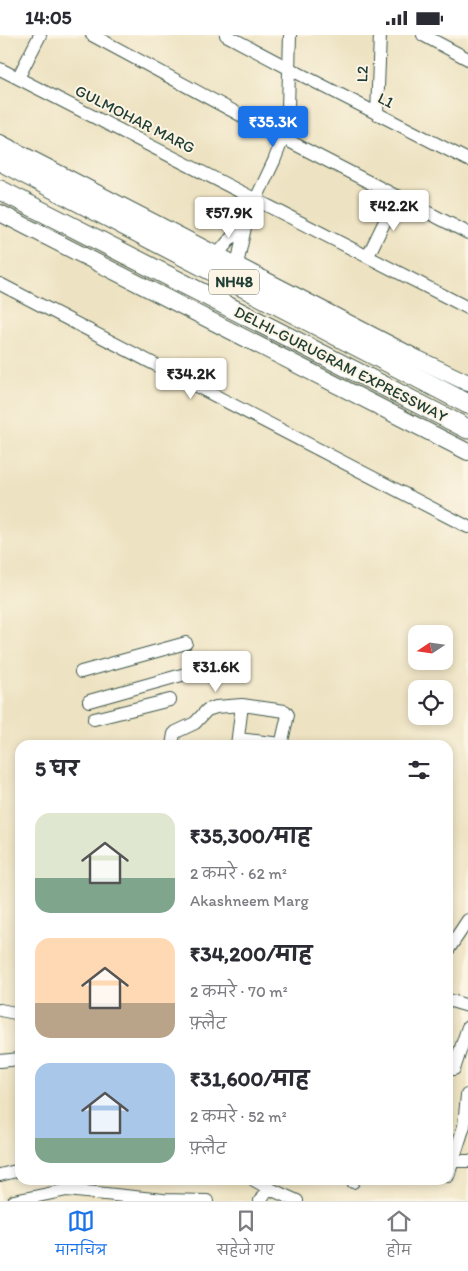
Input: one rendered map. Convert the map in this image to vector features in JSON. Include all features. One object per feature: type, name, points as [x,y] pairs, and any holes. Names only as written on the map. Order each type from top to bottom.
[{"type":"highway","name":"DELHI-GURUGRAM EXPRESSWAY","points":[[0,161],[468,403]]},
{"type":"highway","name":"DELHI-GURUGRAM EXPRESSWAY","points":[[0,190],[468,429]]},
{"type":"main road","points":[[0,143],[468,383]]},
{"type":"main road","points":[[0,213],[468,452]]},
{"type":"street","points":[[18,79],[40,35]]},
{"type":"street","points":[[92,35],[468,233]]},
{"type":"street","name":"L1","points":[[226,35],[468,160]]},
{"type":"street","points":[[237,265],[247,219],[283,137],[288,108],[290,35]]},
{"type":"street","name":"L2","points":[[377,114],[380,35]]},
{"type":"street","points":[[423,35],[468,59]]},
{"type":"street","name":"GULMOHAR MARG","points":[[0,69],[468,308]]},
{"type":"street","points":[[368,256],[396,196]]},
{"type":"street","points":[[217,255],[247,219]]},
{"type":"street","points":[[0,284],[468,527]]},
{"type":"street","points":[[81,672],[186,643]]},
{"type":"street","points":[[89,701],[189,673]]},
{"type":"street","points":[[94,719],[170,700]]},
{"type":"street","points":[[238,740],[242,705]]},
{"type":"street","points":[[173,740],[176,732],[195,723],[207,710],[222,706],[242,705],[286,711],[288,715],[282,740]]},
{"type":"street","points":[[453,942],[468,920]]},
{"type":"street","points":[[453,1002],[468,1007]]},
{"type":"street","points":[[0,1011],[15,1013]]},
{"type":"street","points":[[454,1069],[468,1027]]},
{"type":"street","points":[[0,1061],[15,1060]]},
{"type":"street","points":[[453,1154],[464,1126],[467,1095]]},
{"type":"street","points":[[453,1162],[468,1161]]},
{"type":"street","points":[[0,1175],[15,1171]]},
{"type":"street","points":[[262,1185],[297,1201]]},
{"type":"street","points":[[260,1201],[268,1189]]},
{"type":"street","points":[[14,1201],[67,1190],[163,1200],[207,1201]]}]
